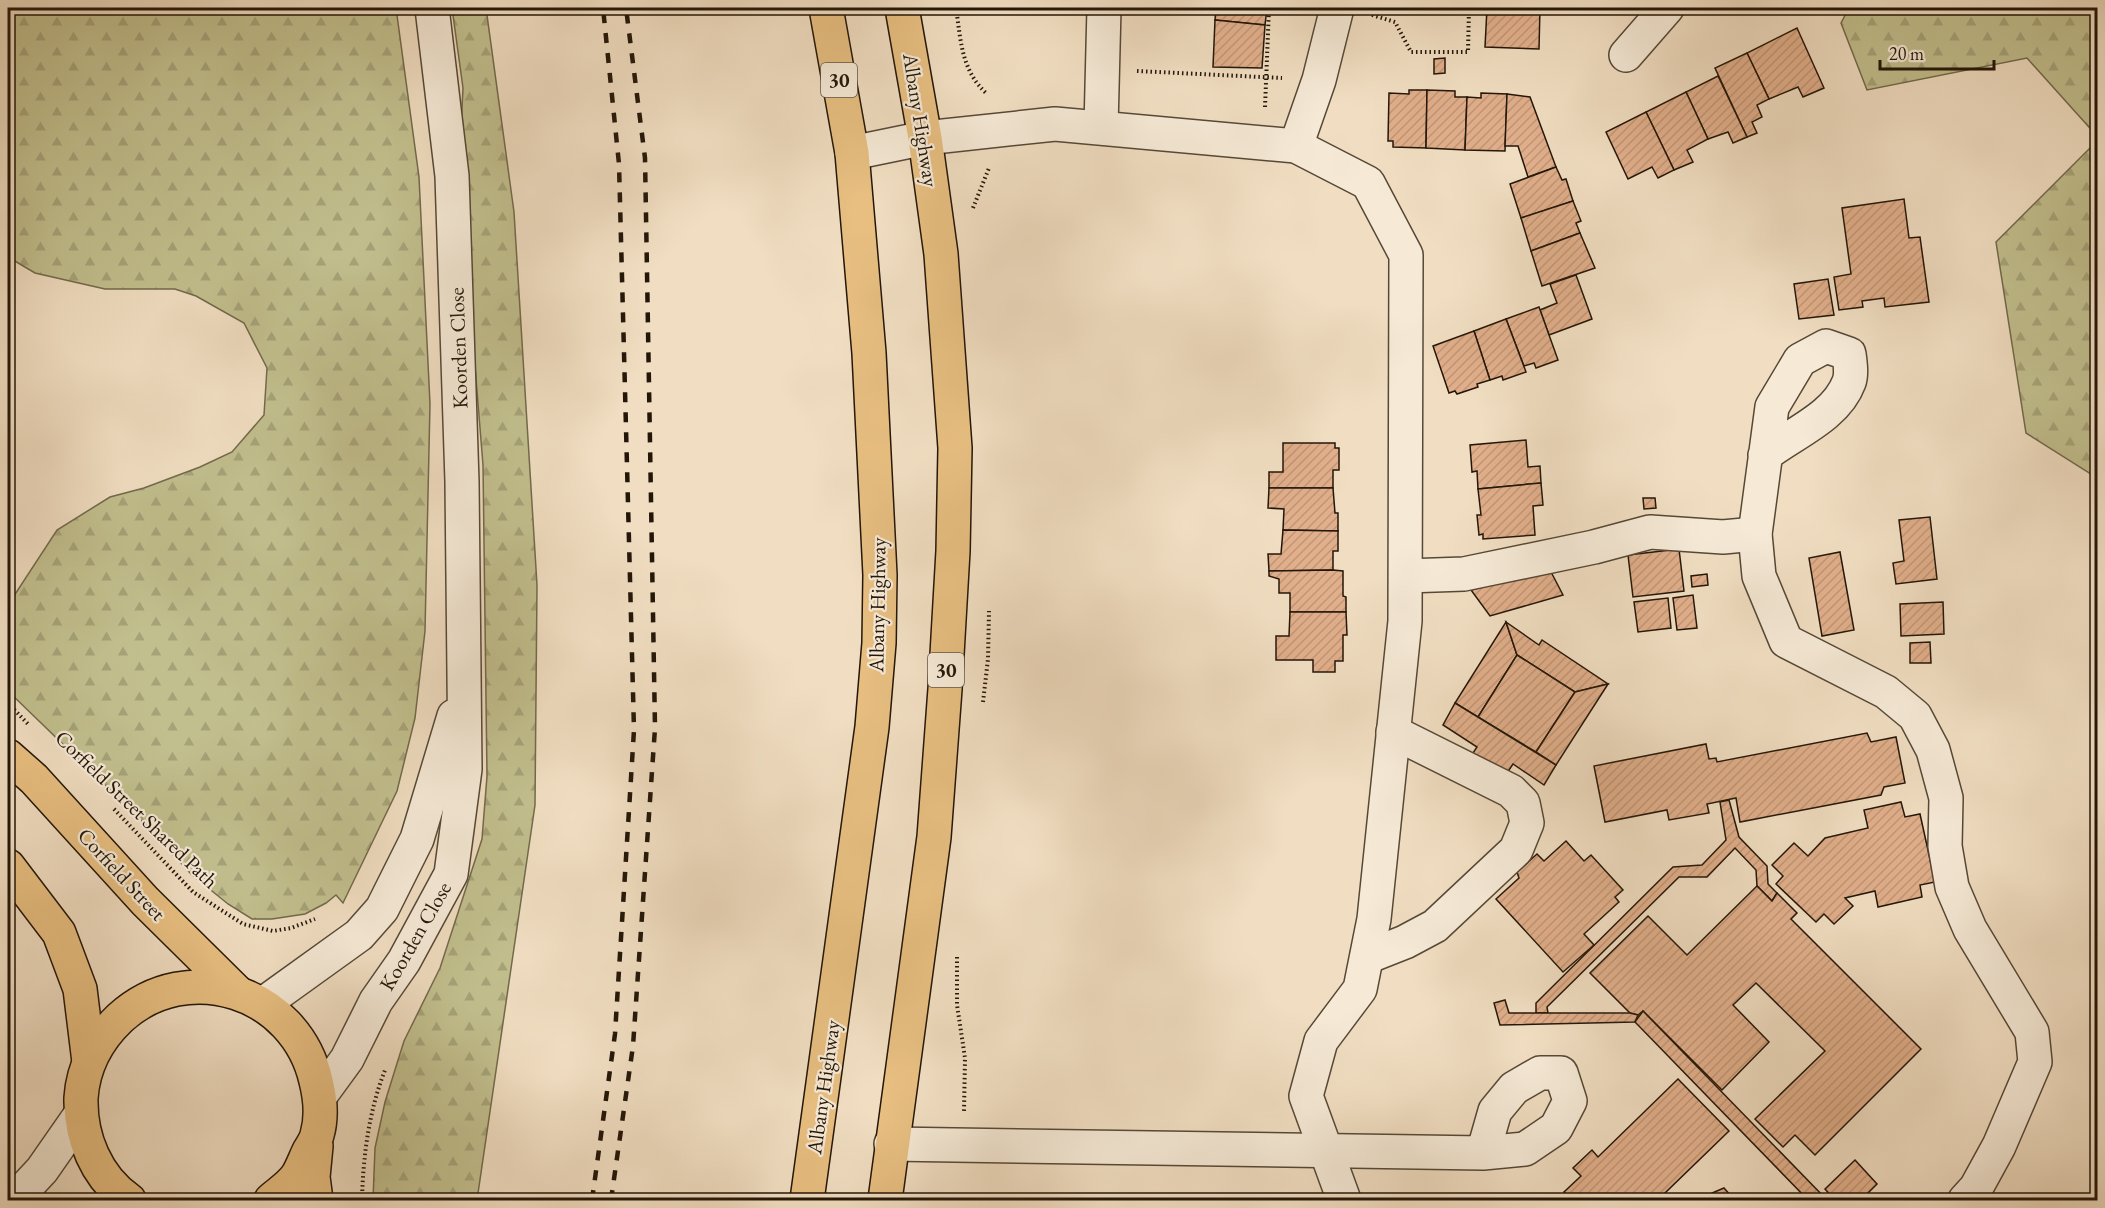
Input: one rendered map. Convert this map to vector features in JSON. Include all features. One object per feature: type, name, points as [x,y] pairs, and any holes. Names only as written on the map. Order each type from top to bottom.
[{"type":"main road","name":"Albany Highway","points":[[807,1200],[872,727],[879,643],[880,575],[869,353],[852,153],[826,8]]},
{"type":"main road","name":"Albany Highway","points":[[885,1200],[934,837],[953,551],[955,448],[941,254],[925,138],[902,8]]},
{"type":"main road","name":"Corfield Street","points":[[8,756],[34,779],[145,901],[250,998],[275,1012],[298,1036],[313,1065],[320,1096],[317,1136]]},
{"type":"main road","points":[[8,866],[59,933],[80,989],[89,1062]]},
{"type":"main road","points":[[121,1199],[101,1172],[87,1144],[81,1114],[82,1087],[89,1062],[106,1031],[133,1006],[166,991],[201,986],[250,998]]},
{"type":"main road","points":[[271,1200],[297,1177],[317,1136]]},
{"type":"main road","points":[[316,1200],[313,1177],[317,1136]]},
{"type":"street","name":"Koorden Close","points":[[320,1096],[348,1059],[376,1001],[404,961],[451,874],[465,769],[462,482],[452,176],[432,8]]},
{"type":"street","points":[[1101,128],[1104,8]]},
{"type":"street","points":[[1626,55],[1667,8]]},
{"type":"street","points":[[1296,146],[1319,80],[1350,10]]},
{"type":"street","points":[[852,153],[925,138],[1055,124],[1296,146],[1368,183],[1406,255],[1405,621],[1374,919],[1360,990],[1321,1041],[1306,1096],[1344,1200]]},
{"type":"street","points":[[1765,455],[1755,534],[1759,576],[1786,641],[1886,692],[1915,716],[1933,750],[1946,798],[1945,846],[1952,887],[1970,929],[2032,1032],[2035,1062],[1999,1146],[1976,1188],[1965,1200]]},
{"type":"street","points":[[1406,576],[1464,574],[1594,548],[1650,532],[1723,537],[1755,534]]},
{"type":"street","name":"Koorden Close","points":[[250,998],[359,935],[382,909],[417,839],[463,689]]},
{"type":"street","points":[[1367,957],[1406,942],[1435,926],[1516,850],[1527,823],[1523,803],[1511,791],[1393,732]]},
{"type":"street","points":[[14,1200],[42,1170],[81,1114]]},
{"type":"street","points":[[891,1144],[1483,1153]]},
{"type":"path","points":[[956,8],[964,59],[975,83],[992,98]]},
{"type":"path","points":[[1264,143],[1269,8]]},
{"type":"path","points":[[1350,10],[1395,22],[1411,52],[1468,52],[1469,8]]},
{"type":"path","points":[[1133,71],[1319,80]]},
{"type":"path","name":"Corfield Street Shared Path","points":[[8,703],[32,728]]},
{"type":"path","name":"Corfield Street Shared Path","points":[[113,808],[193,892],[243,924],[273,931],[291,928],[323,915]]},
{"type":"path","points":[[362,1200],[367,1135],[386,1067]]},
{"type":"green space","points":[[8,8],[396,8],[419,177],[430,404],[425,631],[415,718],[397,791],[343,903],[336,895],[305,914],[272,919],[252,919],[228,904],[191,874],[138,817],[8,691],[8,605],[57,530],[110,497],[144,488],[232,452],[264,415],[267,368],[244,323],[196,296],[175,289],[105,289],[35,273],[8,257]]},
{"type":"green space","points":[[452,8],[486,8],[514,212],[537,585],[535,805],[477,1200],[373,1200],[375,1148],[385,1102],[404,1041],[440,968],[482,839],[487,776],[483,465],[459,169],[463,88]]},
{"type":"green space","points":[[1849,8],[2097,8],[2097,136],[2027,58],[1867,90],[1841,23]]},
{"type":"green space","points":[[2097,141],[2097,478],[2026,433],[1996,242]]},
{"type":"building","points":[[1216,8],[1267,8],[1265,25],[1215,20]]},
{"type":"building","points":[[1487,8],[1540,8],[1539,49],[1485,47]]},
{"type":"building","points":[[1215,20],[1265,25],[1262,68],[1213,67]]},
{"type":"building","points":[[1797,28],[1824,88],[1803,97],[1798,87],[1769,99],[1747,53]]},
{"type":"building","points":[[1747,53],[1769,99],[1757,105],[1762,117],[1752,122],[1757,133],[1747,137],[1715,68]]},
{"type":"building","points":[[1445,58],[1445,73],[1434,74],[1434,59]]},
{"type":"building","points":[[1718,76],[1747,137],[1733,143],[1728,132],[1708,139],[1686,92]]},
{"type":"building","points":[[1409,90],[1427,90],[1426,148],[1393,147],[1393,141],[1388,141],[1389,93],[1409,94]]},
{"type":"building","points":[[1427,90],[1455,91],[1455,97],[1467,97],[1465,150],[1426,148]]},
{"type":"building","points":[[1686,92],[1708,139],[1687,150],[1693,162],[1674,170],[1646,112]]},
{"type":"building","points":[[1481,93],[1507,94],[1505,151],[1465,150],[1467,97],[1481,98]]},
{"type":"building","points":[[1507,94],[1530,97],[1556,167],[1528,177],[1518,146],[1505,146]]},
{"type":"building","points":[[1646,112],[1674,170],[1658,178],[1652,167],[1628,179],[1606,132]]},
{"type":"building","points":[[1556,167],[1562,180],[1566,179],[1573,201],[1521,218],[1510,184]]},
{"type":"building","points":[[1904,199],[1909,238],[1920,237],[1929,302],[1885,307],[1884,298],[1862,301],[1863,307],[1839,310],[1834,277],[1851,274],[1842,208]]},
{"type":"building","points":[[1573,201],[1581,221],[1576,223],[1580,233],[1531,251],[1521,218]]},
{"type":"building","points":[[1580,233],[1595,268],[1542,286],[1531,251]]},
{"type":"building","points":[[1576,275],[1592,319],[1549,335],[1540,310],[1557,303],[1550,284]]},
{"type":"building","points":[[1828,279],[1834,315],[1799,319],[1794,284]]},
{"type":"building","points":[[1539,307],[1558,360],[1536,368],[1534,363],[1524,366],[1506,319]]},
{"type":"building","points":[[1506,319],[1526,372],[1503,380],[1502,376],[1490,380],[1474,331]]},
{"type":"building","points":[[1474,331],[1490,380],[1457,394],[1455,391],[1449,393],[1433,346]]},
{"type":"building","points":[[1526,440],[1528,467],[1540,466],[1541,483],[1478,489],[1477,471],[1472,472],[1470,445]]},
{"type":"building","points":[[1283,443],[1335,443],[1335,448],[1339,448],[1339,470],[1333,470],[1333,488],[1269,488],[1269,472],[1283,472]]},
{"type":"building","points":[[1541,483],[1543,505],[1533,506],[1535,535],[1483,539],[1483,534],[1479,535],[1477,515],[1481,515],[1478,489]]},
{"type":"building","points":[[1269,488],[1333,488],[1335,513],[1338,513],[1338,531],[1283,530],[1284,509],[1268,508]]},
{"type":"building","points":[[1643,498],[1655,498],[1656,508],[1644,509]]},
{"type":"building","points":[[1930,517],[1937,579],[1896,584],[1893,563],[1904,561],[1899,520]]},
{"type":"building","points":[[1283,530],[1338,531],[1338,551],[1333,551],[1333,570],[1269,571],[1268,554],[1281,554]]},
{"type":"building","points":[[1679,549],[1684,591],[1633,597],[1628,555]]},
{"type":"building","points":[[1840,552],[1854,630],[1822,636],[1809,558]]},
{"type":"building","points":[[1550,570],[1563,595],[1490,616],[1471,590]]},
{"type":"building","points":[[1269,571],[1343,571],[1343,596],[1346,597],[1346,612],[1290,612],[1290,593],[1279,593],[1279,579],[1269,576]]},
{"type":"building","points":[[1707,574],[1708,585],[1692,587],[1691,576]]},
{"type":"building","points":[[1693,595],[1697,628],[1677,630],[1673,598]]},
{"type":"building","points":[[1668,598],[1671,628],[1638,632],[1634,602]]},
{"type":"building","points":[[1943,602],[1944,634],[1901,636],[1900,604]]},
{"type":"building","points":[[1290,612],[1346,612],[1347,635],[1343,635],[1343,661],[1335,661],[1335,672],[1313,672],[1313,660],[1276,660],[1276,636],[1289,636]]},
{"type":"building","points":[[1506,622],[1517,655],[1478,717],[1455,703]]},
{"type":"building","points":[[1506,622],[1539,645],[1542,640],[1608,684],[1575,692],[1517,655]]},
{"type":"building","points":[[1930,642],[1931,663],[1910,663],[1910,643]]},
{"type":"building","points":[[1517,655],[1575,692],[1536,752],[1478,717]]},
{"type":"building","points":[[1608,684],[1556,765],[1536,752],[1575,692]]},
{"type":"building","points":[[1455,703],[1556,765],[1544,785],[1513,764],[1491,797],[1458,776],[1477,747],[1443,725]]},
{"type":"building","points":[[1867,733],[1871,742],[1896,737],[1905,783],[1884,787],[1881,795],[1740,822],[1736,798],[1707,804],[1709,813],[1669,820],[1667,810],[1605,822],[1594,766],[1706,744],[1709,759],[1716,758],[1717,762]]},
{"type":"building","points":[[1729,800],[1739,837],[1767,866],[1768,884],[1777,893],[1772,901],[1757,886],[1756,870],[1735,848],[1707,877],[1679,877],[1547,1007],[1548,1013],[1536,1013],[1536,1003],[1673,867],[1702,865],[1726,840],[1720,802]]},
{"type":"building","points":[[1901,802],[1905,817],[1920,814],[1935,882],[1920,885],[1922,897],[1878,907],[1875,891],[1845,898],[1853,906],[1834,924],[1824,914],[1816,922],[1776,884],[1783,876],[1772,865],[1794,843],[1808,856],[1825,838],[1868,828],[1864,810]]},
{"type":"building","points":[[1566,841],[1584,861],[1591,855],[1623,890],[1615,897],[1619,902],[1584,934],[1594,945],[1563,972],[1496,899],[1519,878],[1517,872],[1537,854],[1544,861]]},
{"type":"building","points":[[1757,886],[1772,901],[1777,893],[1797,913],[1791,919],[1921,1049],[1815,1155],[1795,1135],[1783,1147],[1755,1119],[1825,1051],[1756,983],[1733,1005],[1769,1042],[1722,1090],[1643,1011],[1638,1015],[1630,1013],[1590,973],[1648,916],[1687,955]]},
{"type":"building","points":[[1505,1000],[1509,1013],[1630,1013],[1638,1015],[1635,1022],[1500,1025],[1494,1003]]},
{"type":"building","points":[[1643,1011],[1827,1200],[1808,1200],[1635,1022]]},
{"type":"building","points":[[1678,1079],[1729,1131],[1665,1193],[1673,1200],[1573,1200],[1564,1192],[1581,1176],[1573,1168],[1592,1150],[1598,1157]]},
{"type":"building","points":[[1855,1160],[1877,1184],[1867,1194],[1873,1200],[1835,1200],[1825,1189]]},
{"type":"building","points":[[1724,1188],[1732,1200],[1710,1200],[1712,1193]]},
{"type":"railway","points":[[592,1200],[615,1034],[634,730],[619,164],[603,8]]},
{"type":"railway","points":[[611,1200],[633,1046],[655,728],[645,158],[626,8]]}]
